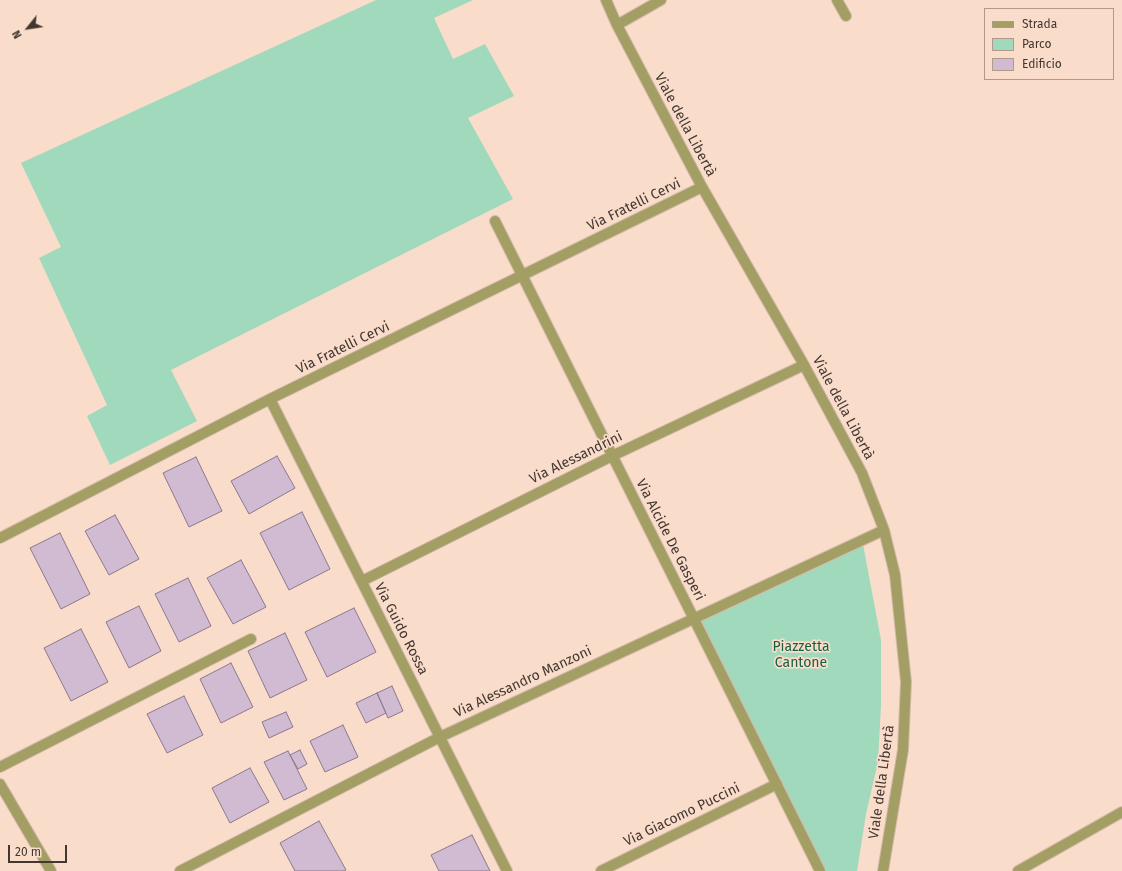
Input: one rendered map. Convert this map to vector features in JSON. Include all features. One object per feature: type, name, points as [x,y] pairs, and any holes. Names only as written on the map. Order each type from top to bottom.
[{"type":"street","name":"Viale della Libertà","points":[[606,0],[617,25],[702,187],[804,365],[862,473],[884,530],[896,575],[906,682],[903,750],[883,871]]},
{"type":"street","points":[[617,25],[661,0]]},
{"type":"street","points":[[837,0],[846,16]]},
{"type":"street","name":"Via Fratelli Cervi","points":[[0,538],[270,399],[702,187]]},
{"type":"street","name":"Via Alcide De Gasperi","points":[[496,222],[820,871]]},
{"type":"street","name":"Via Alessandrini","points":[[362,581],[612,456],[804,365]]},
{"type":"street","name":"Via Guido Rossa","points":[[270,399],[507,871]]},
{"type":"street","name":"Via Alessandro Manzoni","points":[[180,871],[440,738],[693,617],[884,530]]},
{"type":"street","points":[[0,767],[251,639]]},
{"type":"street","points":[[0,784],[51,871]]},
{"type":"street","name":"Via Giacomo Puccini","points":[[601,871],[777,784]]},
{"type":"street","points":[[1018,871],[1122,812]]},
{"type":"green space","points":[[376,0],[473,0],[434,18],[453,59],[485,44],[514,96],[468,118],[513,199],[171,370],[197,421],[110,465],[87,416],[107,405],[39,258],[61,247],[21,163]]},
{"type":"green space","name":"Piazzetta Cantone","points":[[862,539],[881,640],[881,705],[878,762],[866,814],[857,871],[820,871],[693,617]]},
{"type":"building","points":[[277,456],[295,488],[249,514],[231,481]]},
{"type":"building","points":[[196,457],[222,511],[189,527],[163,473]]},
{"type":"building","points":[[302,512],[330,569],[289,590],[260,533]]},
{"type":"building","points":[[115,515],[139,559],[109,575],[85,531]]},
{"type":"building","points":[[60,533],[90,594],[61,609],[30,548]]},
{"type":"building","points":[[241,560],[266,607],[233,624],[207,578]]},
{"type":"building","points":[[188,578],[211,626],[179,642],[155,594]]},
{"type":"building","points":[[139,606],[161,651],[129,668],[106,622]]},
{"type":"building","points":[[354,608],[376,652],[327,677],[305,632]]},
{"type":"building","points":[[81,629],[108,682],[71,701],[44,648]]},
{"type":"building","points":[[285,633],[307,680],[270,698],[248,651]]},
{"type":"building","points":[[231,663],[253,707],[221,723],[200,679]]},
{"type":"building","points":[[392,686],[403,711],[388,718],[377,693]]},
{"type":"building","points":[[377,693],[386,713],[366,723],[356,703]]},
{"type":"building","points":[[184,696],[203,735],[167,753],[147,714]]},
{"type":"building","points":[[286,712],[293,727],[269,738],[262,722]]},
{"type":"building","points":[[343,725],[358,757],[325,772],[310,741]]},
{"type":"building","points":[[300,750],[307,764],[298,769],[290,755]]},
{"type":"building","points":[[288,751],[307,789],[284,800],[264,762]]},
{"type":"building","points":[[250,768],[269,802],[230,823],[212,788]]},
{"type":"building","points":[[319,821],[346,870],[295,871],[280,843]]},
{"type":"building","points":[[472,835],[490,871],[439,871],[431,855]]}]
